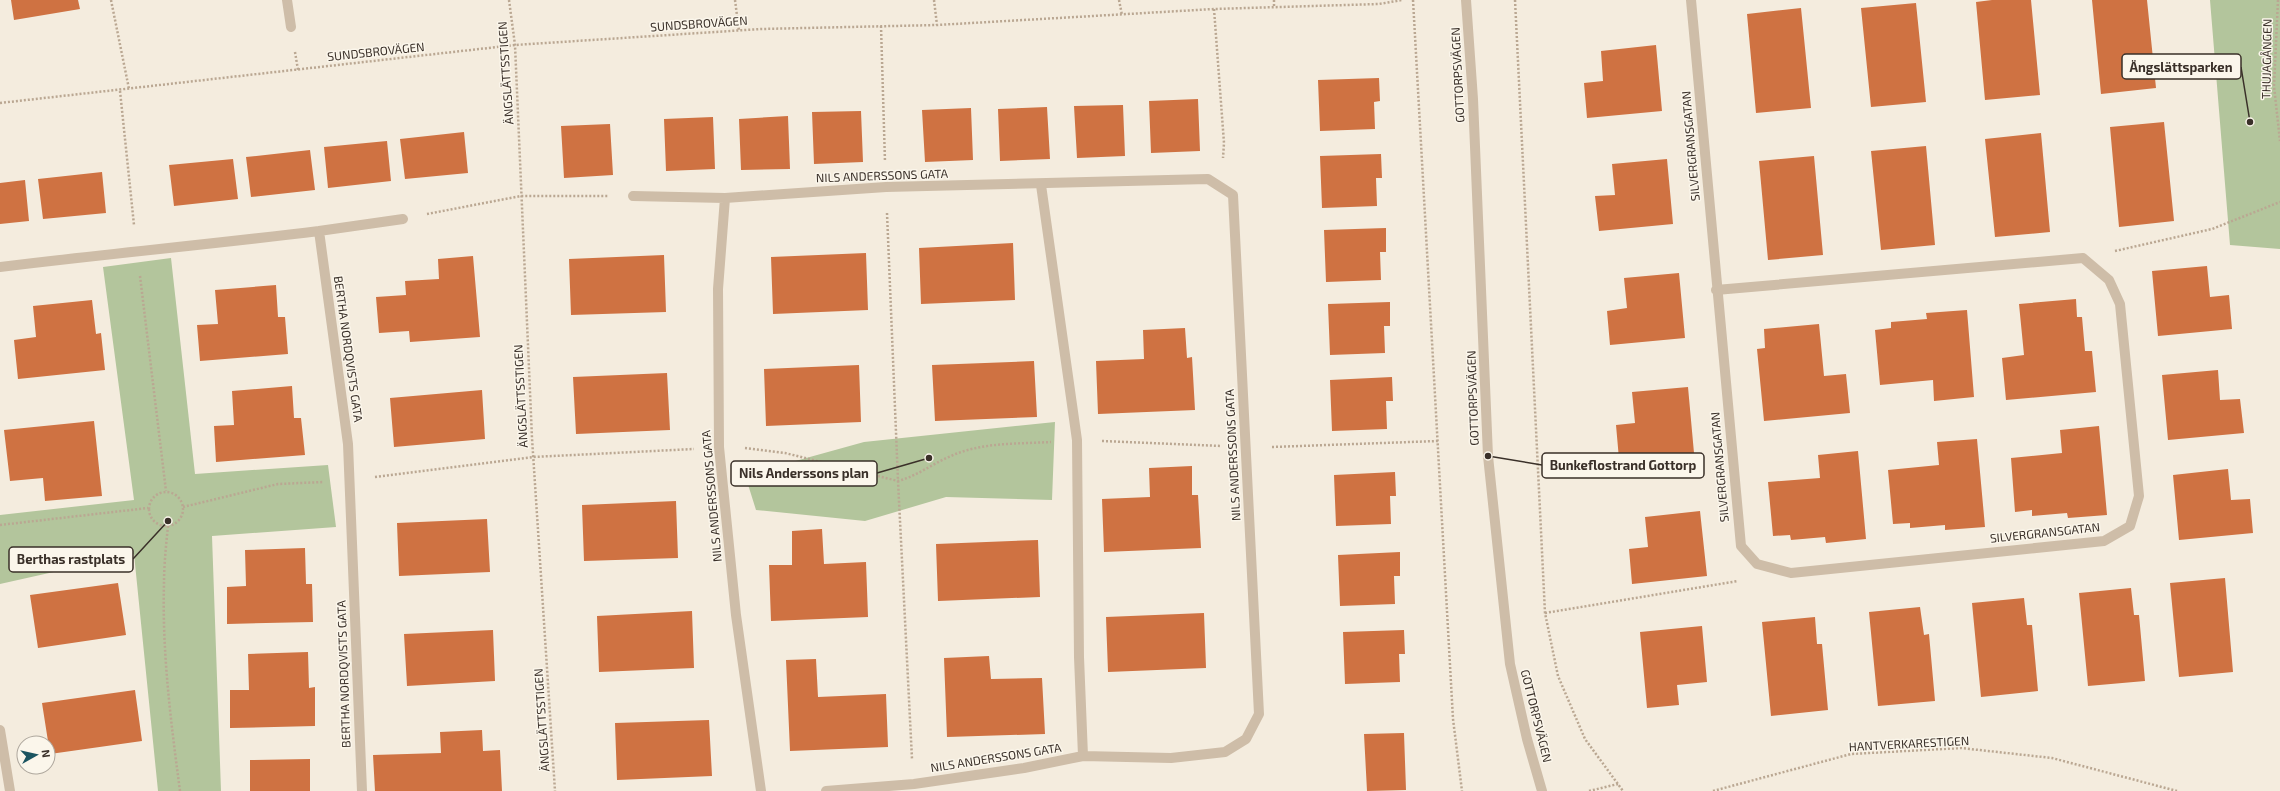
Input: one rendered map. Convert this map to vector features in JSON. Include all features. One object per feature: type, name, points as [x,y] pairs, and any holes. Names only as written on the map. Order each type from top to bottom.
[{"type":"street","points":[[287,0],[291,27]]},
{"type":"street","name":"GOTTORPSVÄGEN","points":[[1466,0],[1473,99],[1488,456],[1510,664],[1527,739],[1542,791]]},
{"type":"street","name":"SILVERGRANSGATAN","points":[[1691,0],[1740,546],[1757,564],[1792,573],[2104,541],[2130,526],[2139,496],[2120,304],[2109,280],[2083,258]]},
{"type":"street","name":"NILS ANDERSSONS GATA","points":[[633,196],[725,198],[886,187],[1208,179],[1233,195],[1260,714],[1246,739],[1225,752],[1171,758],[1083,756],[914,787],[826,791]]},
{"type":"street","points":[[1042,184],[1077,440],[1083,756]]},
{"type":"street","name":"NILS ANDERSSONS GATA","points":[[725,198],[718,289],[719,448],[736,615],[761,791]]},
{"type":"street","points":[[0,267],[137,250],[209,244],[319,231],[403,219]]},
{"type":"street","name":"BERTHA NORDQVISTS GATA","points":[[319,231],[348,444],[362,791]]},
{"type":"street","points":[[1716,290],[2083,258]]},
{"type":"street","points":[[0,730],[10,791]]},
{"type":"path","points":[[111,0],[129,89]]},
{"type":"path","name":"ÄNGSLÄTTSSTIGEN","points":[[509,0],[515,45],[533,457],[555,791]]},
{"type":"path","points":[[735,0],[739,31]]},
{"type":"path","points":[[934,0],[937,25]]},
{"type":"path","points":[[1119,0],[1122,15]]},
{"type":"path","points":[[1274,0],[1274,7]]},
{"type":"path","name":"SUNDSBROVÄGEN","points":[[0,103],[120,91],[515,45],[739,31],[937,25],[1214,9],[1379,4],[1402,0]]},
{"type":"path","points":[[1413,0],[1453,719],[1462,791]]},
{"type":"path","points":[[1515,0],[1545,613],[1558,676],[1570,705],[1585,739],[1623,791]]},
{"type":"path","name":"THUJAGÅNGEN","points":[[2278,0],[2274,86],[2280,142]]},
{"type":"path","points":[[1214,9],[1224,143],[1219,187]]},
{"type":"path","points":[[881,26],[898,481],[914,787]]},
{"type":"path","points":[[120,91],[137,250],[166,492]]},
{"type":"path","points":[[403,219],[521,196],[633,196]]},
{"type":"path","points":[[2083,258],[2212,229],[2280,202]]},
{"type":"path","points":[[183,507],[227,495],[278,484],[349,481],[533,457],[719,448],[748,448],[785,453],[898,481],[913,477],[951,456],[981,446],[1077,440]]},
{"type":"path","points":[[166,492],[178,496],[183,507],[180,520],[168,526],[154,521],[148,508],[154,496],[166,492]]},
{"type":"path","points":[[0,525],[148,508]]},
{"type":"path","points":[[168,526],[164,584],[166,648],[172,731],[180,791]]},
{"type":"path","points":[[1545,613],[1745,580]]},
{"type":"path","name":"HANTVERKARESTIGEN","points":[[1713,791],[1851,754],[1961,748],[2052,758],[2177,791]]},
{"type":"path","points":[[1590,791],[1618,784]]},
{"type":"green space","points":[[2210,0],[2280,0],[2280,249],[2230,245]]},
{"type":"green space","points":[[171,258],[195,474],[328,465],[336,527],[212,536],[221,791],[158,791],[134,554],[0,584],[0,515],[134,500],[103,267]]},
{"type":"green space","points":[[1055,422],[1052,500],[946,497],[865,521],[756,510],[745,475],[864,442]]},
{"type":"building","points":[[11,0],[78,0],[80,9],[14,20]]},
{"type":"building","points":[[1992,0],[2031,0],[2040,95],[1985,100],[1976,2]]},
{"type":"building","points":[[2092,0],[2147,0],[2156,88],[2101,94]]},
{"type":"building","points":[[1916,3],[1926,102],[1871,107],[1861,8]]},
{"type":"building","points":[[1801,8],[1811,108],[1756,113],[1747,14]]},
{"type":"building","points":[[1656,45],[1662,111],[1587,118],[1584,83],[1603,81],[1601,51]]},
{"type":"building","points":[[1379,78],[1380,101],[1374,102],[1375,129],[1320,131],[1318,80]]},
{"type":"building","points":[[1198,99],[1200,151],[1151,153],[1149,101]]},
{"type":"building","points":[[1123,105],[1125,156],[1077,158],[1074,106]]},
{"type":"building","points":[[1047,107],[1050,159],[1000,161],[998,109]]},
{"type":"building","points":[[971,108],[973,160],[925,162],[922,110]]},
{"type":"building","points":[[861,111],[863,162],[814,164],[812,112]]},
{"type":"building","points":[[788,116],[790,169],[741,170],[739,119]]},
{"type":"building","points":[[713,117],[715,169],[666,171],[664,119]]},
{"type":"building","points":[[2164,122],[2174,221],[2119,227],[2110,127]]},
{"type":"building","points":[[610,124],[613,175],[564,178],[561,126]]},
{"type":"building","points":[[464,132],[468,173],[405,179],[400,139]]},
{"type":"building","points":[[2041,133],[2050,232],[1995,237],[1985,139]]},
{"type":"building","points":[[387,141],[391,181],[328,188],[324,147]]},
{"type":"building","points":[[1926,146],[1935,245],[1881,250],[1871,151]]},
{"type":"building","points":[[310,150],[315,190],[251,197],[246,157]]},
{"type":"building","points":[[1381,154],[1382,178],[1376,178],[1377,206],[1322,208],[1320,156]]},
{"type":"building","points":[[1814,156],[1823,255],[1768,260],[1759,161]]},
{"type":"building","points":[[233,159],[238,199],[174,206],[169,165]]},
{"type":"building","points":[[1667,159],[1673,224],[1599,231],[1595,196],[1615,195],[1612,164]]},
{"type":"building","points":[[102,172],[106,213],[43,219],[38,179]]},
{"type":"building","points":[[25,180],[29,221],[0,224],[0,183]]},
{"type":"building","points":[[1386,228],[1386,252],[1380,252],[1381,280],[1326,282],[1324,230]]},
{"type":"building","points":[[1013,243],[1015,300],[921,304],[919,248]]},
{"type":"building","points":[[866,253],[868,310],[773,314],[771,257]]},
{"type":"building","points":[[664,255],[666,312],[571,315],[569,259]]},
{"type":"building","points":[[473,256],[480,337],[410,342],[409,331],[379,333],[376,297],[406,295],[405,281],[439,279],[438,259]]},
{"type":"building","points":[[2207,266],[2210,297],[2229,295],[2232,329],[2158,336],[2152,271]]},
{"type":"building","points":[[1679,273],[1685,338],[1610,345],[1607,311],[1627,308],[1624,278]]},
{"type":"building","points":[[276,285],[278,317],[285,317],[288,354],[200,361],[197,325],[218,324],[215,290]]},
{"type":"building","points":[[2076,299],[2077,317],[2082,317],[2085,351],[2092,351],[2096,392],[2006,400],[2002,358],[2024,355],[2019,304]]},
{"type":"building","points":[[92,300],[96,334],[101,333],[105,370],[18,379],[14,340],[36,337],[33,306]]},
{"type":"building","points":[[1390,302],[1390,326],[1384,326],[1385,353],[1330,355],[1328,304]]},
{"type":"building","points":[[1967,310],[1974,397],[1934,401],[1933,380],[1880,385],[1875,330],[1891,328],[1891,322],[1927,319],[1926,313]]},
{"type":"building","points":[[1819,324],[1824,376],[1846,374],[1850,413],[1764,421],[1757,349],[1765,348],[1764,329]]},
{"type":"building","points":[[1185,328],[1187,358],[1192,357],[1195,410],[1098,414],[1096,361],[1144,359],[1143,330]]},
{"type":"building","points":[[1034,361],[1037,417],[935,421],[932,365]]},
{"type":"building","points":[[859,365],[861,422],[766,426],[764,369]]},
{"type":"building","points":[[2218,370],[2220,400],[2240,399],[2244,433],[2168,440],[2162,375]]},
{"type":"building","points":[[667,373],[670,430],[576,434],[573,377]]},
{"type":"building","points":[[1392,377],[1393,401],[1386,401],[1387,429],[1332,431],[1330,380]]},
{"type":"building","points":[[292,386],[294,418],[301,418],[305,455],[216,462],[214,426],[234,425],[232,391]]},
{"type":"building","points":[[1688,387],[1694,453],[1619,459],[1616,425],[1635,423],[1632,392]]},
{"type":"building","points":[[482,390],[485,439],[394,447],[390,398]]},
{"type":"building","points":[[94,421],[102,496],[45,501],[43,478],[10,481],[4,430]]},
{"type":"building","points":[[2099,426],[2107,515],[2068,518],[2067,513],[2032,516],[2032,510],[2015,512],[2011,458],[2062,453],[2060,430]]},
{"type":"building","points":[[1977,439],[1985,527],[1945,530],[1945,525],[1910,528],[1910,523],[1893,524],[1888,470],[1939,465],[1937,442]]},
{"type":"building","points":[[1858,451],[1866,539],[1826,543],[1825,537],[1791,540],[1790,535],[1773,536],[1768,482],[1820,478],[1818,455]]},
{"type":"building","points":[[1192,466],[1192,495],[1198,495],[1201,548],[1104,552],[1102,499],[1150,497],[1149,468]]},
{"type":"building","points":[[2228,469],[2231,500],[2250,499],[2253,533],[2179,540],[2173,475]]},
{"type":"building","points":[[1395,472],[1396,496],[1390,496],[1391,524],[1336,526],[1334,475]]},
{"type":"building","points":[[676,501],[678,558],[584,561],[582,505]]},
{"type":"building","points":[[1700,511],[1707,576],[1632,584],[1629,549],[1648,547],[1645,517]]},
{"type":"building","points":[[487,519],[490,572],[399,576],[397,523]]},
{"type":"building","points":[[822,529],[824,564],[866,562],[868,617],[771,621],[769,565],[792,565],[792,531]]},
{"type":"building","points":[[1038,540],[1040,597],[938,601],[936,544]]},
{"type":"building","points":[[305,548],[306,584],[312,584],[313,622],[227,624],[227,587],[246,586],[245,550]]},
{"type":"building","points":[[1400,552],[1400,576],[1394,576],[1395,604],[1340,606],[1338,555]]},
{"type":"building","points":[[2225,578],[2233,672],[2179,677],[2170,583]]},
{"type":"building","points":[[118,583],[126,635],[38,648],[30,595]]},
{"type":"building","points":[[2131,588],[2134,615],[2139,615],[2145,681],[2088,686],[2079,593]]},
{"type":"building","points":[[2024,598],[2027,625],[2032,625],[2038,691],[1981,697],[1972,603]]},
{"type":"building","points":[[1920,607],[1924,635],[1929,634],[1935,701],[1878,706],[1869,612]]},
{"type":"building","points":[[692,611],[694,668],[599,672],[597,616]]},
{"type":"building","points":[[1204,613],[1206,668],[1108,672],[1106,617]]},
{"type":"building","points":[[1815,617],[1817,644],[1822,644],[1828,710],[1771,716],[1762,622]]},
{"type":"building","points":[[1702,626],[1707,682],[1677,685],[1679,705],[1647,708],[1640,632]]},
{"type":"building","points":[[493,630],[495,681],[407,686],[404,634]]},
{"type":"building","points":[[1404,630],[1405,654],[1399,654],[1400,682],[1345,684],[1343,632]]},
{"type":"building","points":[[308,652],[309,688],[315,687],[315,726],[230,728],[230,690],[249,690],[248,654]]},
{"type":"building","points":[[989,656],[991,679],[1042,678],[1045,734],[947,737],[944,658]]},
{"type":"building","points":[[816,659],[818,697],[886,694],[888,747],[790,751],[786,660]]},
{"type":"building","points":[[135,690],[142,741],[56,753],[56,735],[47,735],[42,703]]},
{"type":"building","points":[[709,720],[712,776],[617,780],[615,723]]},
{"type":"building","points":[[482,730],[483,751],[500,750],[502,791],[375,791],[373,755],[441,753],[440,732]]},
{"type":"building","points":[[1404,733],[1406,790],[1367,791],[1364,734]]},
{"type":"building","points":[[310,759],[310,791],[250,791],[250,760]]},
{"type":"place","name":"Ängslättsparken","points":[[2250,122]]},
{"type":"place","name":"Bunkeflostrand Gottorp","points":[[1488,456]]},
{"type":"place","name":"Nils Anderssons plan","points":[[929,458]]},
{"type":"place","name":"Berthas rastplats","points":[[168,521]]}]
